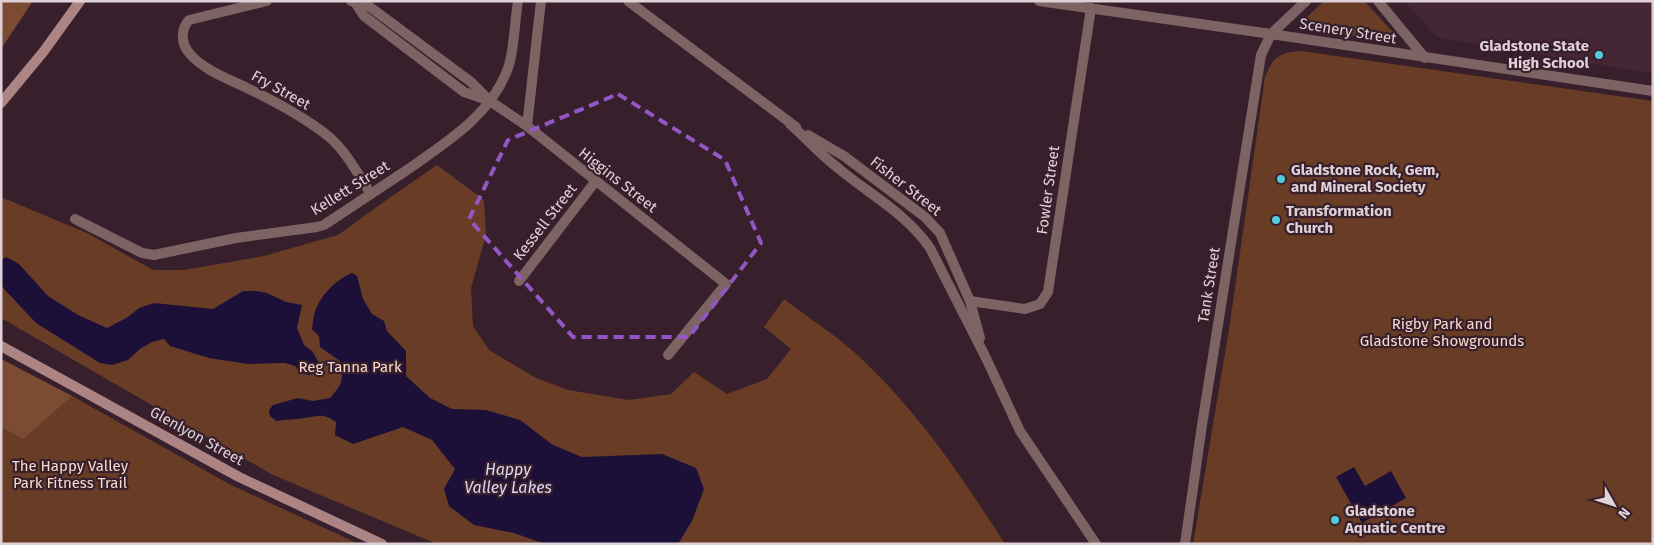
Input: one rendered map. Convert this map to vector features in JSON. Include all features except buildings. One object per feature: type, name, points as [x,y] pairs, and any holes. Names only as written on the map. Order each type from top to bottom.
[{"type":"main road","points":[[1,103],[44,51],[80,1]]},
{"type":"main road","name":"Glenlyon Street","points":[[1,346],[239,477],[382,544]]},
{"type":"street","name":"Fry Street","points":[[267,1],[189,20],[184,26],[182,34],[184,46],[190,55],[211,70],[251,90],[315,127],[340,148],[371,194]]},
{"type":"street","name":"Kellett Street","points":[[75,219],[136,251],[154,254],[236,238],[317,227],[324,224],[371,194],[464,128],[490,101],[509,64],[518,1]]},
{"type":"street","points":[[528,126],[541,1]]},
{"type":"street","name":"Fisher Street","points":[[628,1],[790,124],[837,168],[905,220],[920,234],[930,248],[986,358],[1020,431],[1096,544]]},
{"type":"street","name":"Scenery Street","points":[[1039,1],[1653,91]]},
{"type":"street","points":[[1271,34],[1306,1]]},
{"type":"street","points":[[1378,1],[1424,58]]},
{"type":"street","name":"Higgins Street","points":[[353,2],[370,7],[471,82],[490,101],[528,126],[726,284],[668,355]]},
{"type":"street","name":"Fowler Street","points":[[970,300],[1025,309],[1040,304],[1048,292],[1091,8]]},
{"type":"street","name":"Tank Street","points":[[1185,544],[1259,65],[1271,34]]},
{"type":"street","name":"Fisher Street","points":[[790,124],[844,156],[935,226],[945,240],[970,300],[986,358]]},
{"type":"street","name":"Kessell Street","points":[[519,281],[596,182]]},
{"type":"highlighted area","points":[[618,94],[725,160],[761,243],[689,337],[573,337],[469,219],[508,140]]},
{"type":"shaded area","points":[[1,1],[33,1],[1,49]]},
{"type":"shaded area","name":"Gladstone State High School","points":[[1404,1],[1653,1],[1653,74],[1437,37]]},
{"type":"shaded area","points":[[1,359],[72,396],[23,439],[1,427]]},
{"type":"green space","points":[[1324,1],[1364,1],[1394,33],[1395,37],[1392,40],[1386,40],[1306,29],[1302,23]]},
{"type":"green space","name":"Rigby Park and Gladstone Showgrounds","points":[[1301,51],[1653,101],[1653,544],[1193,544],[1230,323],[1265,77],[1271,65],[1278,57],[1287,53]]},
{"type":"green space","name":"Reg Tanna Park","points":[[437,165],[484,200],[486,235],[471,288],[473,326],[489,350],[536,378],[568,390],[629,400],[671,394],[694,372],[727,394],[767,379],[791,349],[764,327],[784,299],[846,345],[897,396],[954,467],[1005,544],[437,544],[273,475],[1,318],[1,197],[87,233],[153,270],[184,270],[264,256],[338,235]]},
{"type":"green space","name":"The Happy Valley Park Fitness Trail","points":[[1,359],[72,396],[229,484],[359,544],[1,544]]},
{"type":"water","points":[[6,257],[19,264],[48,296],[78,315],[107,328],[128,317],[139,308],[154,303],[213,309],[243,291],[267,293],[286,302],[302,305],[297,328],[304,345],[312,351],[322,368],[317,373],[310,375],[302,374],[295,366],[285,363],[248,364],[209,358],[170,346],[164,339],[152,342],[140,349],[128,360],[112,365],[100,363],[36,323],[5,290],[1,284],[1,260]]},
{"type":"water","name":"Happy Valley Lakes","points":[[352,273],[357,276],[363,299],[372,314],[384,321],[387,331],[406,351],[406,376],[430,398],[452,409],[486,410],[520,420],[553,445],[582,457],[662,454],[696,468],[704,489],[692,521],[678,544],[545,544],[514,533],[474,525],[449,506],[444,489],[455,469],[432,440],[403,427],[353,444],[335,435],[336,422],[324,416],[276,421],[270,416],[269,410],[273,405],[298,398],[313,401],[330,398],[338,389],[342,377],[340,361],[320,347],[319,336],[312,329],[315,311],[322,298],[336,283]]},
{"type":"water","points":[[1354,467],[1365,486],[1391,471],[1406,498],[1362,523],[1336,477]]},
{"type":"place","name":"Gladstone State High School","points":[[1599,55]]},
{"type":"place","name":"Gladstone Rock, Gem, and Mineral Society","points":[[1281,179]]},
{"type":"place","name":"Transformation Church","points":[[1276,220]]},
{"type":"place","name":"Gladstone Aquatic Centre","points":[[1335,520]]}]
